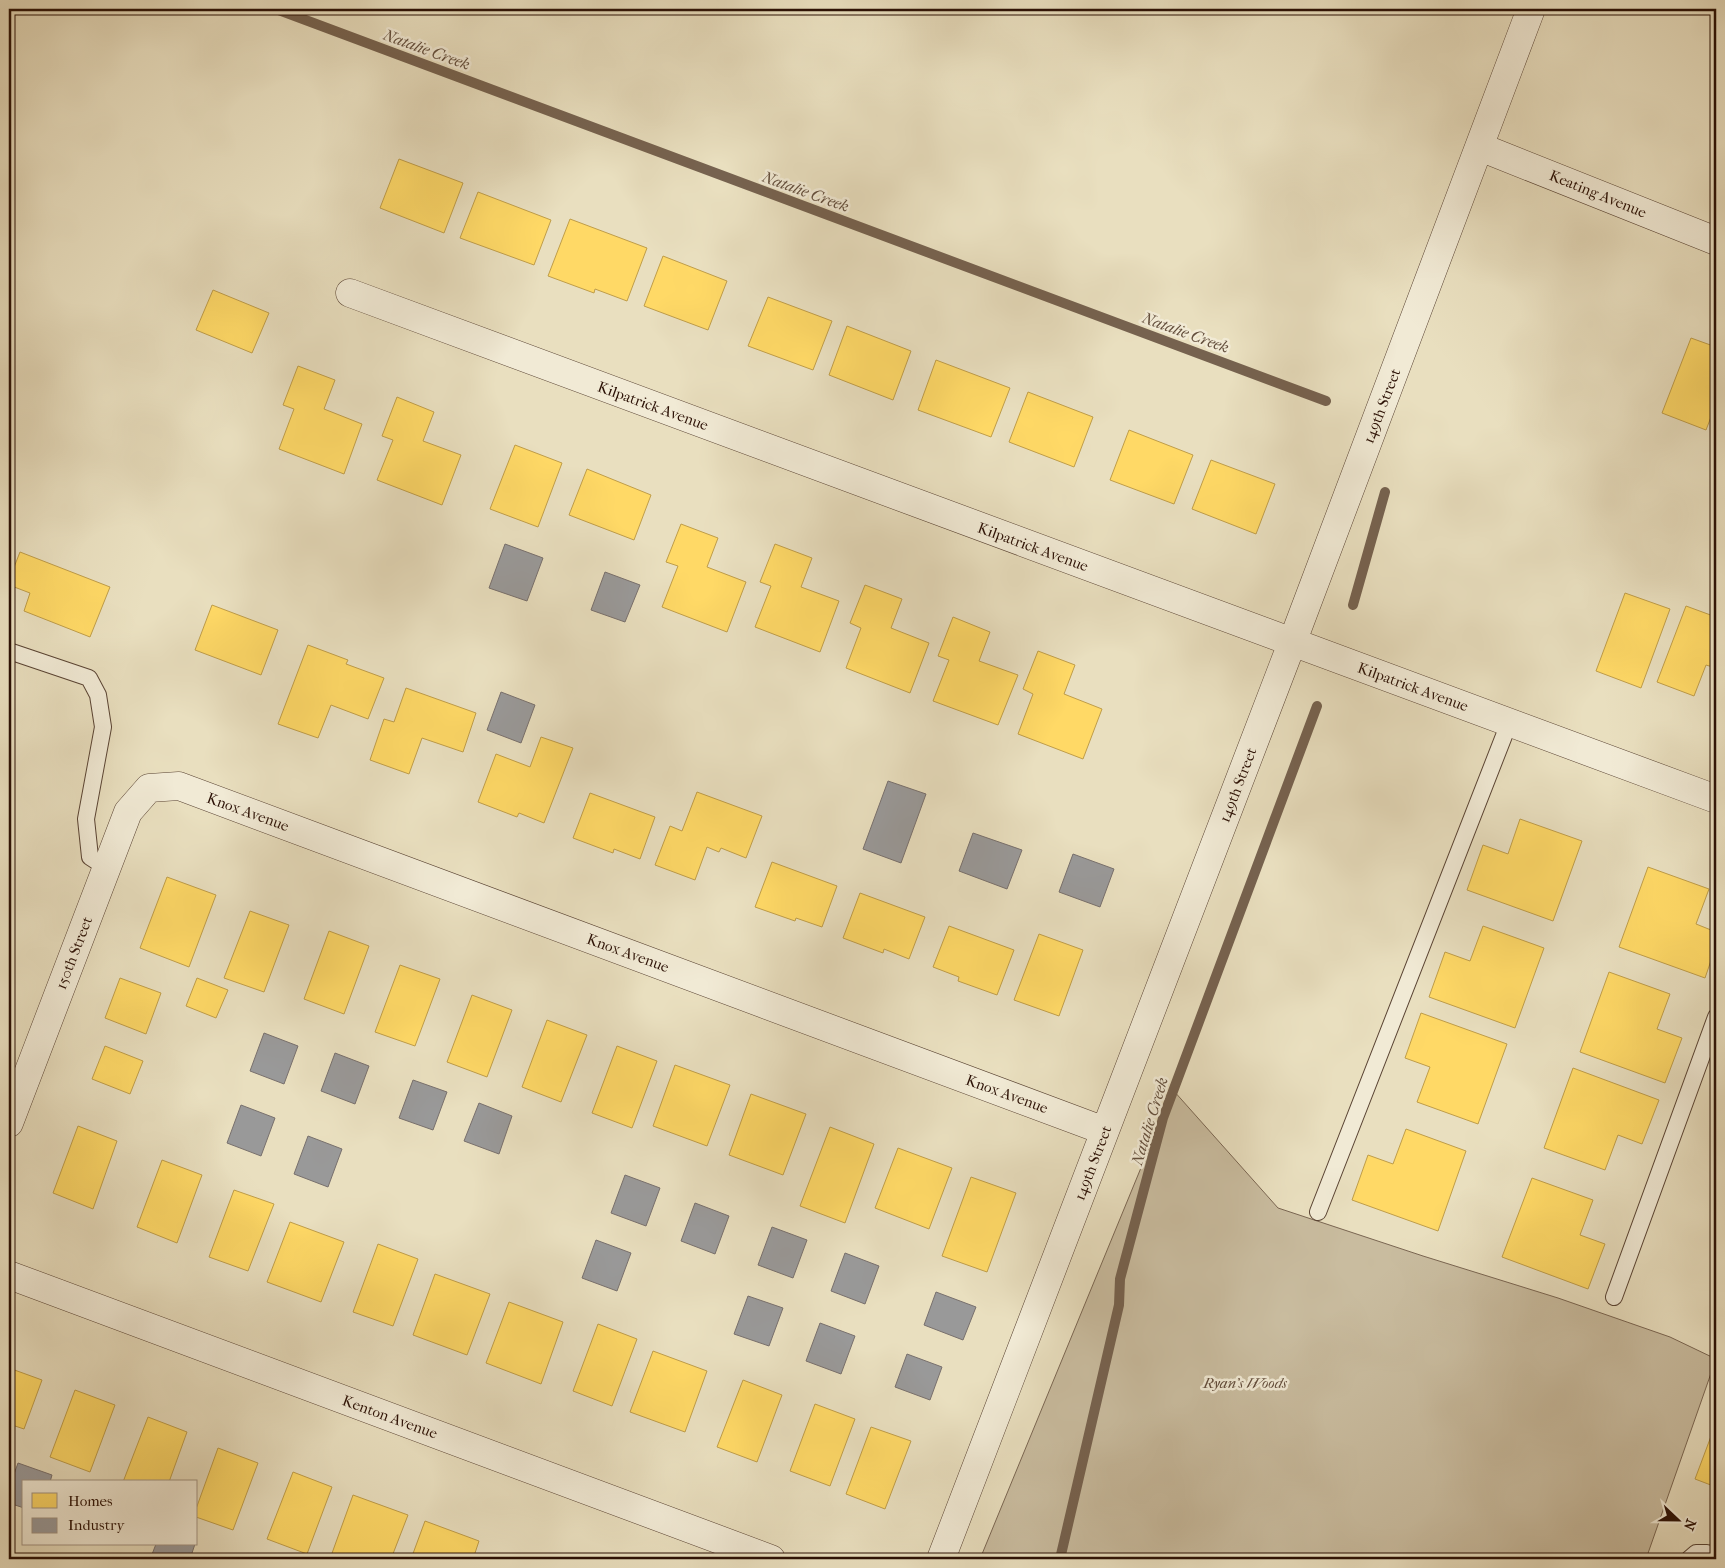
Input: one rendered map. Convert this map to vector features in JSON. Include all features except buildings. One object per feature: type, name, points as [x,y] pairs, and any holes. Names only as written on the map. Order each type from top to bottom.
[{"type":"street","name":"149th Street","points":[[941,1559],[1292,643],[1531,9]]},
{"type":"street","name":"Keating Avenue","points":[[1480,147],[1716,241]]},
{"type":"street","name":"Kilpatrick Avenue","points":[[350,294],[1716,799]]},
{"type":"street","name":"Knox Avenue","points":[[149,788],[179,786],[1105,1131]]},
{"type":"street","name":"150th Street","points":[[9,1123],[128,812],[149,788]]},
{"type":"street","name":"Kenton Avenue","points":[[9,1275],[771,1559]]},
{"type":"lane","points":[[9,651],[89,678],[98,695],[103,727],[86,819],[90,857],[107,868]]},
{"type":"lane","points":[[1318,1212],[1509,723]]},
{"type":"lane","points":[[1614,1297],[1716,1017]]},
{"type":"lane","points":[[1689,1559],[1696,1553],[1707,1553],[1716,1556]]},
{"type":"green space","name":"Ryan's Woods","points":[[1173,1090],[1278,1208],[1558,1298],[1670,1337],[1716,1359],[1646,1559],[980,1559]]},
{"type":"waterway","name":"Natalie Creek","points":[[276,9],[1326,401]]},
{"type":"waterway","name":"Natalie Creek","points":[[1353,605],[1385,492]]},
{"type":"waterway","name":"Natalie Creek","points":[[1060,1559],[1119,1305],[1120,1279],[1163,1118],[1317,706]]}]
